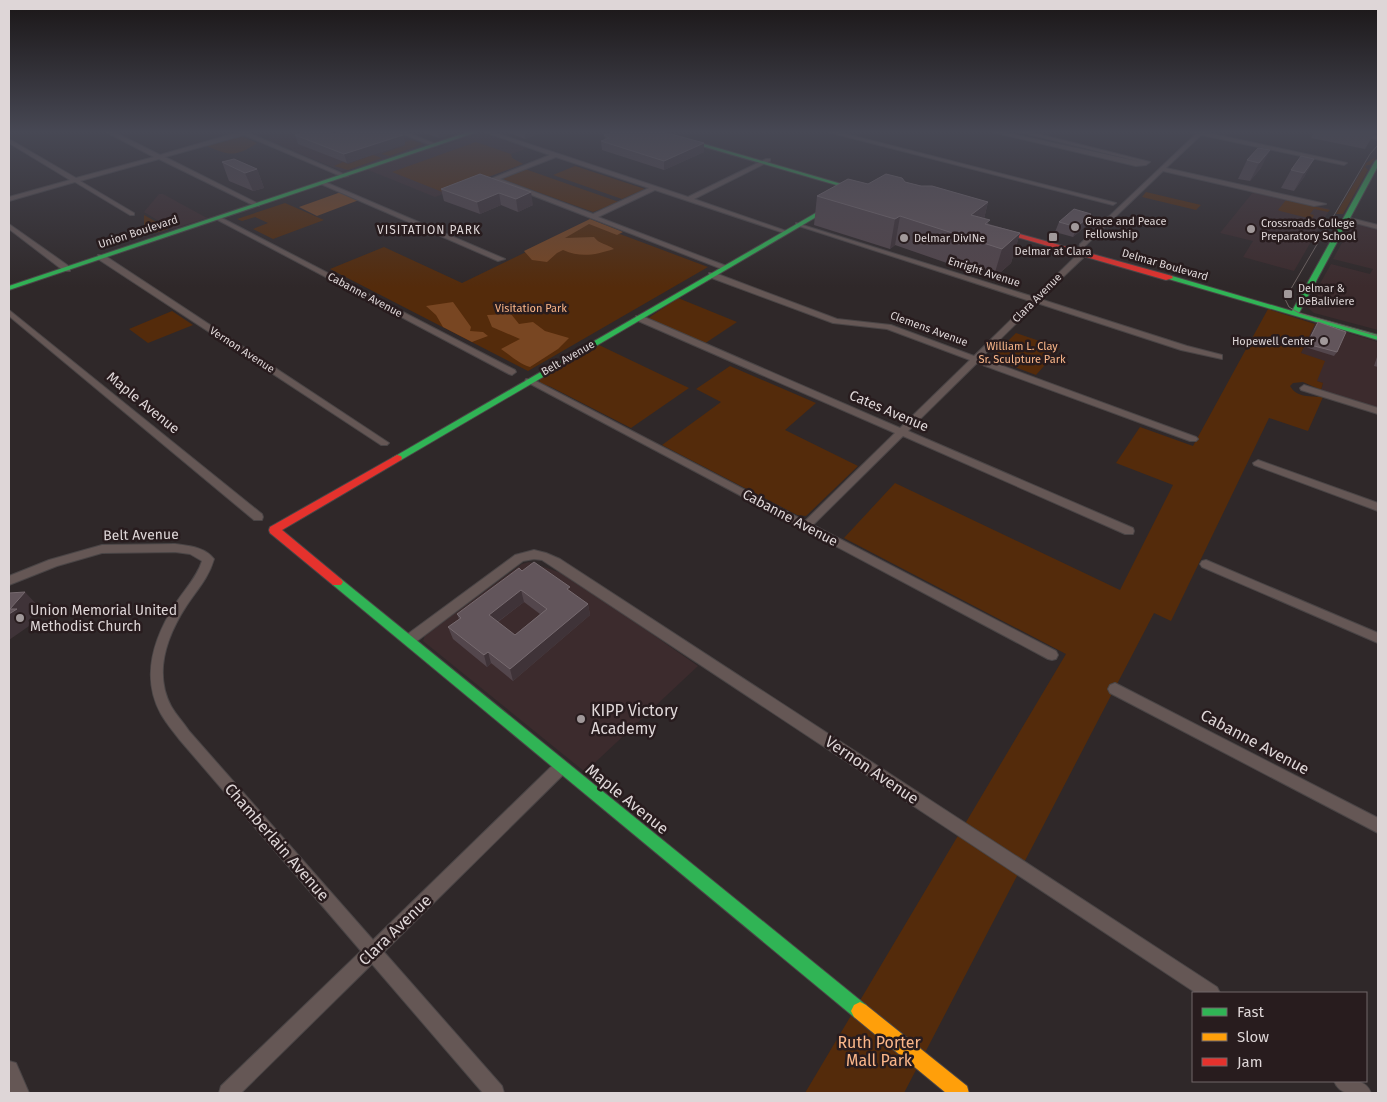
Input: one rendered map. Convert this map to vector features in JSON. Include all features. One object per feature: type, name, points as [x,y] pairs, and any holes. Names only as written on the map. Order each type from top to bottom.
[{"type":"main road","name":"Union Boulevard","points":[[9,288],[322,183]]},
{"type":"main road","name":"Belt Avenue","points":[[274,530],[798,224],[865,190],[842,183]]},
{"type":"main road","points":[[1295,312],[1367,183]]},
{"type":"main road","name":"Delmar Boulevard","points":[[987,224],[1295,312],[1378,338]]},
{"type":"main road","name":"Delmar Boulevard","points":[[1295,312],[1378,332]]},
{"type":"main road","name":"Maple Avenue","points":[[274,530],[960,1093]]},
{"type":"street","points":[[9,198],[62,183]]},
{"type":"street","points":[[81,183],[132,214]]},
{"type":"street","points":[[213,183],[257,205]]},
{"type":"street","points":[[324,183],[501,259]]},
{"type":"street","points":[[509,183],[725,267]]},
{"type":"street","points":[[640,183],[786,232]]},
{"type":"street","points":[[689,199],[720,183]]},
{"type":"street","points":[[1035,183],[1113,203]]},
{"type":"street","name":"Clara Avenue","points":[[806,526],[1080,256],[1082,245],[1148,183]]},
{"type":"street","points":[[1228,183],[1314,204],[1323,204],[1317,200],[1238,183]]},
{"type":"street","points":[[589,215],[654,188]]},
{"type":"street","name":"Cabanne Avenue","points":[[218,218],[512,372]]},
{"type":"street","points":[[1346,219],[1378,227]]},
{"type":"street","name":"Enright Avenue","points":[[798,224],[1219,357]]},
{"type":"street","points":[[9,226],[67,269]]},
{"type":"street","name":"Vernon Avenue","points":[[101,257],[384,443]]},
{"type":"street","name":"Clemens Avenue","points":[[712,275],[836,321],[888,326],[1193,439]]},
{"type":"street","name":"Maple Avenue","points":[[9,312],[258,518]]},
{"type":"street","name":"Cates Avenue","points":[[639,318],[1129,531]]},
{"type":"street","name":"Cabanne Avenue","points":[[529,381],[1052,655]]},
{"type":"street","points":[[1304,388],[1378,411]]},
{"type":"street","points":[[1258,463],[1378,507]]},
{"type":"street","name":"Belt Avenue","points":[[9,581],[53,563],[102,549],[157,548],[192,550],[208,559],[206,566]]},
{"type":"street","name":"Vernon Avenue","points":[[410,640],[519,558],[531,554],[544,556],[556,562],[1209,992]]},
{"type":"street","points":[[1206,564],[1378,638]]},
{"type":"street","name":"Chamberlain Avenue","points":[[206,566],[204,573],[165,632],[158,651],[155,670],[158,690],[166,710],[190,742],[495,1093]]},
{"type":"street","name":"Cabanne Avenue","points":[[1115,689],[1378,826]]},
{"type":"street","name":"Clara Avenue","points":[[228,1093],[561,767]]},
{"type":"street","points":[[9,1070],[20,1093]]},
{"type":"street","points":[[1345,1082],[1362,1093]]},
{"type":"shaded area","points":[[402,183],[472,183],[435,197]]},
{"type":"shaded area","name":"Crossroads College Preparatory School","points":[[1254,191],[1330,209],[1294,271],[1243,257],[1253,241],[1220,233]]},
{"type":"shaded area","points":[[341,192],[359,200],[317,216],[299,207]]},
{"type":"shaded area","points":[[159,194],[163,194],[207,218],[172,229],[144,212]]},
{"type":"shaded area","points":[[590,219],[623,232],[617,235],[589,224],[565,238],[594,237],[614,249],[588,255],[563,250],[547,262],[532,260],[524,251]]},
{"type":"shaded area","points":[[1350,222],[1378,228],[1378,330],[1314,313],[1307,307],[1331,264],[1370,274],[1373,269],[1333,259],[1348,232]]},
{"type":"shaded area","points":[[453,302],[471,327],[470,331],[483,332],[488,336],[472,342],[443,327],[436,315],[426,306]]},
{"type":"shaded area","points":[[511,314],[519,324],[533,322],[545,331],[569,338],[558,349],[530,367],[526,366],[501,349],[520,339],[492,327],[487,315]]},
{"type":"shaded area","points":[[1315,323],[1378,342],[1378,408],[1321,390],[1323,383],[1317,381],[1301,353]]},
{"type":"shaded area","name":"KIPP Victory Academy","points":[[529,562],[567,575],[698,666],[585,772],[423,641],[425,635],[522,564]]},
{"type":"green space","points":[[421,183],[471,183],[445,193]]},
{"type":"green space","points":[[514,183],[566,183],[619,202],[593,212]]},
{"type":"green space","points":[[577,183],[628,183],[645,189],[622,199]]},
{"type":"green space","points":[[1354,183],[1360,183],[1343,214],[1336,214]]},
{"type":"green space","points":[[1146,192],[1201,205],[1196,210],[1142,197]]},
{"type":"green space","points":[[1286,200],[1330,210],[1328,212],[1314,209],[1310,214],[1314,215],[1312,219],[1278,210]]},
{"type":"green space","points":[[285,203],[324,220],[273,239],[253,229],[268,223],[255,217],[242,221],[237,219]]},
{"type":"green space","points":[[144,215],[169,229],[155,233],[148,231],[144,224]]},
{"type":"green space","name":"Visitation Park","points":[[588,222],[708,267],[528,371],[330,269],[384,247],[462,283]]},
{"type":"green space","points":[[678,298],[737,322],[704,344],[647,319]]},
{"type":"green space","name":"Ruth Porter Mall Park","points":[[1268,309],[1315,324],[1301,353],[1325,361],[1317,381],[1323,383],[1321,390],[1303,382],[1293,383],[1290,386],[1296,393],[1323,397],[1308,431],[1269,418],[1171,621],[1154,613],[904,1093],[805,1093],[1066,654],[844,538],[895,483],[1120,590],[1173,485],[1116,463],[1140,427],[1193,446]]},
{"type":"green space","points":[[172,311],[193,325],[148,343],[129,329]]},
{"type":"green space","name":"William L. Clay Sr. Sculpture Park","points":[[1016,333],[1060,348],[1036,375],[991,358]]},
{"type":"green space","points":[[599,345],[689,388],[631,428],[540,383],[540,379]]},
{"type":"green space","points":[[730,366],[816,403],[785,430],[858,466],[806,516],[797,515],[662,445],[721,402],[696,389]]},
{"type":"building","points":[[455,183],[507,183],[531,192],[516,199],[499,193],[477,202],[441,189]]},
{"type":"building","points":[[840,183],[911,183],[932,186],[988,202],[971,215],[990,220],[985,224],[1020,233],[1002,249],[900,216],[895,219],[817,196]]},
{"type":"building","points":[[1074,209],[1091,214],[1077,227],[1059,222]]},
{"type":"building","name":"Hopewell Center","points":[[1318,322],[1346,332],[1337,352],[1307,344]]},
{"type":"building","points":[[534,562],[570,587],[567,589],[588,604],[510,669],[488,652],[484,655],[448,627],[461,618],[457,614],[519,568],[522,571]],"holes":[[[521,590],[547,609],[515,635],[489,615]]]},
{"type":"building","points":[[25,592],[10,609],[17,609],[9,614],[9,593]]},
{"type":"tram line","points":[[1353,183],[1285,299],[1289,307],[1299,313],[1378,336]]},
{"type":"traffic: fast","points":[[9,288],[321,183]]},
{"type":"traffic: fast","points":[[836,183],[859,190]]},
{"type":"traffic: fast","points":[[1294,314],[1366,183]]},
{"type":"traffic: fast","points":[[397,458],[833,205]]},
{"type":"traffic: fast","points":[[1169,278],[1378,338]]},
{"type":"traffic: fast","points":[[337,582],[860,1011]]},
{"type":"traffic: slow","points":[[860,1011],[960,1093]]},
{"type":"traffic: jam","points":[[998,230],[1169,278]]},
{"type":"traffic: jam","points":[[337,582],[274,530],[397,458]]},
{"type":"place","name":"Grace and Peace Fellowship","points":[[1075,227]]},
{"type":"place","name":"Crossroads College Preparatory School","points":[[1251,229]]},
{"type":"place","name":"Delmar at Clara","points":[[1053,237]]},
{"type":"place","name":"Delmar DivINe","points":[[904,238]]},
{"type":"place","name":"Delmar & DeBaliviere","points":[[1288,294]]},
{"type":"place","name":"Hopewell Center","points":[[1324,341]]},
{"type":"place","name":"Union Memorial United Methodist Church","points":[[20,618]]},
{"type":"place","name":"KIPP Victory Academy","points":[[581,719]]},
{"type":"district","name":"VISITATION PARK","points":[[429,230]]}]
